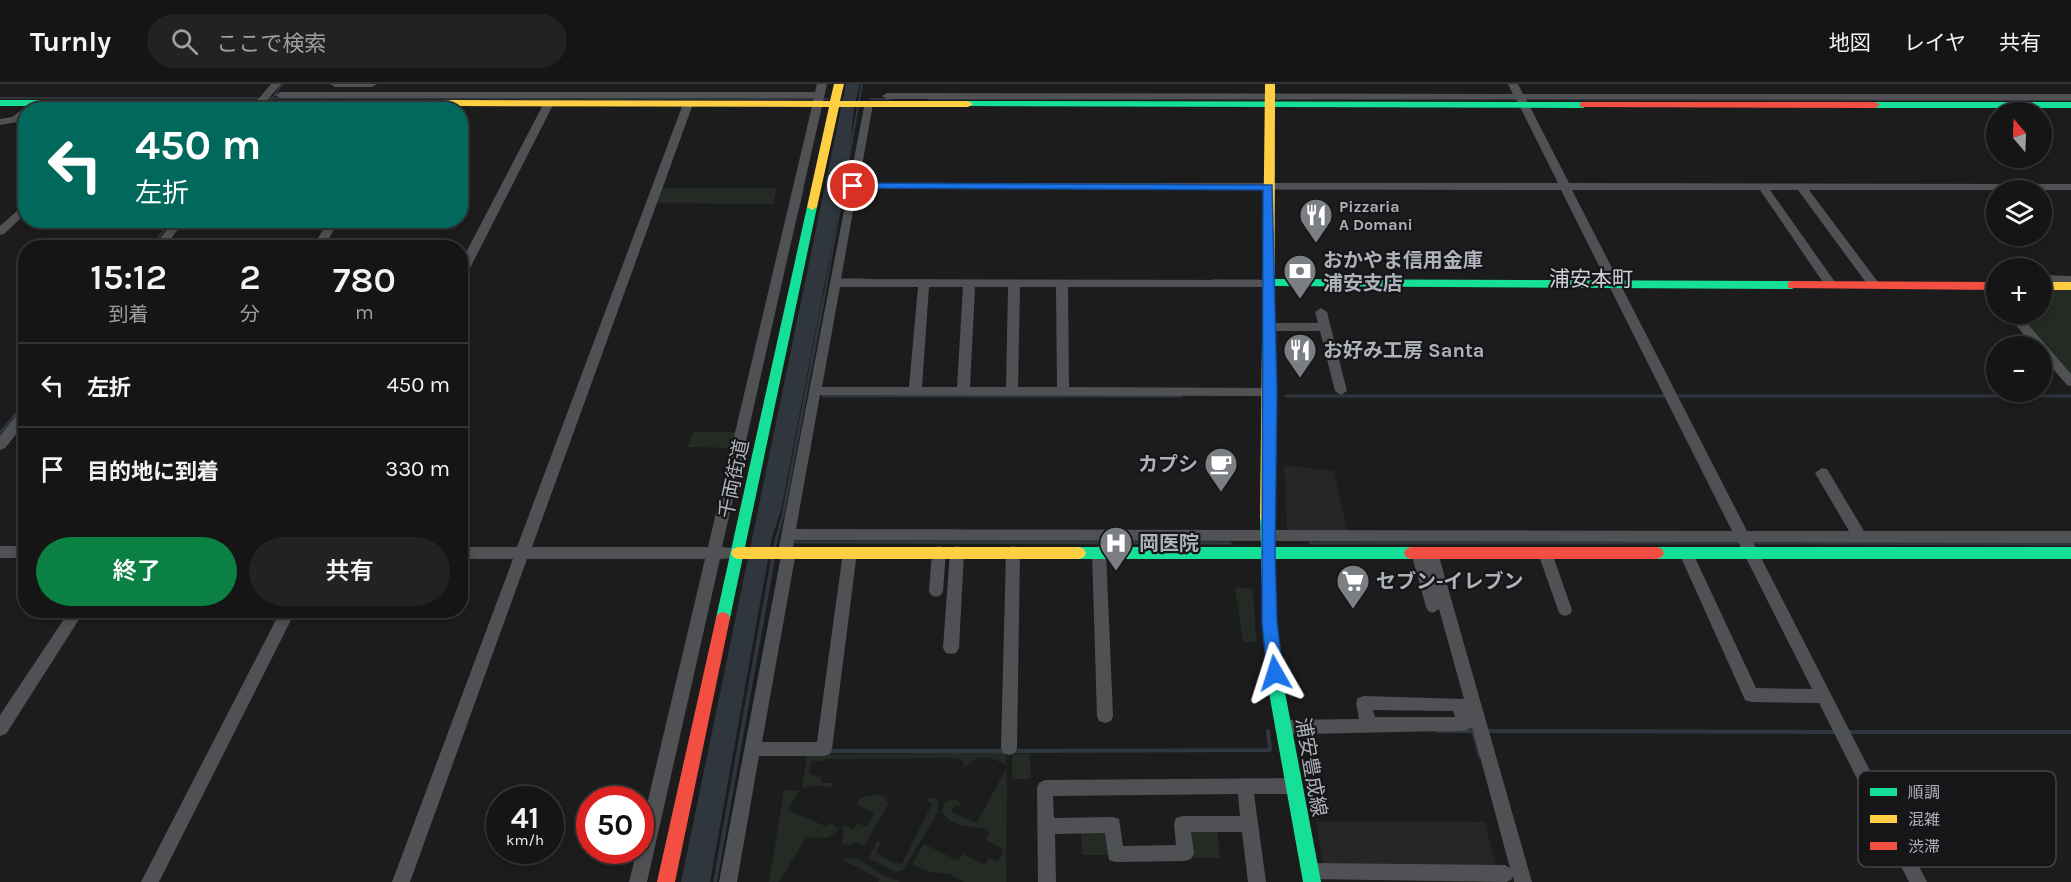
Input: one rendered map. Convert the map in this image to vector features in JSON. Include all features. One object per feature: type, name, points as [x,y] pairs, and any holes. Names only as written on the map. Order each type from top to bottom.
[{"type":"street","points":[[270,101],[276,84]]},
{"type":"street","points":[[270,101],[288,84]]},
{"type":"street","points":[[335,84],[372,84]]},
{"type":"street","points":[[365,95],[372,84]]},
{"type":"street","points":[[404,101],[411,84]]},
{"type":"street","points":[[475,95],[482,84]]},
{"type":"street","points":[[577,99],[584,84]]},
{"type":"street","points":[[638,882],[666,808],[681,718],[715,553],[746,416],[763,372],[776,316],[806,183],[822,84]]},
{"type":"street","name":"千両街道","points":[[666,882],[666,808],[703,718],[743,553],[749,502],[767,416],[763,372],[806,183],[838,104],[839,84]]},
{"type":"street","points":[[886,100],[889,84]]},
{"type":"street","points":[[1513,84],[1862,771]]},
{"type":"street","points":[[240,102],[365,95],[404,101],[475,95],[688,104],[819,99]]},
{"type":"street","points":[[468,102],[549,104],[577,99],[819,99],[838,104],[864,104],[886,100],[1270,97],[2071,105]]},
{"type":"street","name":"浦安豊成線","points":[[1270,97],[1268,187],[1270,622],[1283,727],[1311,877]]},
{"type":"street","points":[[1521,100],[2071,97]]},
{"type":"street","points":[[270,101],[452,102]]},
{"type":"street","points":[[0,103],[18,106]]},
{"type":"street","points":[[468,261],[549,104]]},
{"type":"street","points":[[401,882],[517,553],[688,104]]},
{"type":"street","points":[[728,882],[752,749],[783,552],[790,534],[853,186],[864,104]]},
{"type":"street","points":[[0,122],[15,120],[18,117]]},
{"type":"street","points":[[853,186],[2071,188]]},
{"type":"street","points":[[1763,187],[1829,282]]},
{"type":"street","points":[[1801,187],[1872,282]]},
{"type":"street","points":[[0,232],[18,214]]},
{"type":"street","points":[[164,240],[174,228]]},
{"type":"street","points":[[2052,280],[2068,282]]},
{"type":"street","points":[[836,283],[1872,282],[1986,287]]},
{"type":"street","points":[[2052,284],[2068,282]]},
{"type":"street","points":[[915,392],[924,283]]},
{"type":"street","points":[[963,392],[969,283]]},
{"type":"street","points":[[1012,392],[1014,283]]},
{"type":"street","points":[[1062,283],[1063,392]]},
{"type":"street","points":[[1321,312],[1341,391]]},
{"type":"street","points":[[2021,324],[2030,336]]},
{"type":"street","points":[[1270,327],[1325,327]]},
{"type":"street","points":[[2052,361],[2071,382]]},
{"type":"street","points":[[816,391],[1270,392]]},
{"type":"street","points":[[746,416],[767,416]]},
{"type":"street","points":[[0,445],[18,423]]},
{"type":"street","points":[[1822,473],[1867,543]]},
{"type":"street","points":[[726,502],[749,502]]},
{"type":"street","points":[[790,534],[1044,543],[1268,534],[1370,543],[1461,544],[1997,544],[2071,537]]},
{"type":"street","points":[[468,553],[1013,552],[1044,543],[1099,552],[1268,552],[1370,543],[1424,553],[1461,544],[1545,553],[1686,553],[1747,544],[1867,543]]},
{"type":"street","points":[[1997,544],[2071,553]]},
{"type":"street","points":[[0,552],[18,552]]},
{"type":"street","points":[[752,749],[824,749],[850,552]]},
{"type":"street","points":[[936,591],[939,552]]},
{"type":"street","points":[[951,648],[957,552]]},
{"type":"street","points":[[1009,748],[1013,552]]},
{"type":"street","points":[[1099,552],[1105,716]]},
{"type":"street","points":[[1424,553],[1433,607]]},
{"type":"street","points":[[1424,553],[1523,882]]},
{"type":"street","points":[[1545,553],[1565,610]]},
{"type":"street","points":[[1686,553],[1751,695],[1824,696]]},
{"type":"street","points":[[0,729],[73,618]]},
{"type":"street","points":[[150,882],[285,618]]},
{"type":"street","points":[[1283,727],[1465,724],[1459,704],[1364,703],[1368,724]]},
{"type":"street","points":[[681,718],[703,718]]},
{"type":"street","points":[[1245,786],[1257,882]]},
{"type":"street","points":[[1047,882],[1045,788],[1294,786]]},
{"type":"street","points":[[1046,826],[1113,825],[1114,854],[1185,853],[1182,825],[1250,824]]},
{"type":"street","points":[[1910,867],[1918,882]]},
{"type":"street","points":[[1311,877],[1505,874]]},
{"type":"shaded area","points":[[846,84],[860,84],[854,108],[849,157],[781,511],[772,537],[710,882],[681,882]]},
{"type":"shaded area","points":[[661,188],[777,188],[773,204],[655,203]]},
{"type":"shaded area","points":[[2052,289],[2071,289],[2071,379],[2052,357],[2052,336],[2035,336],[2024,324],[2052,324]]},
{"type":"shaded area","points":[[693,432],[738,432],[734,448],[688,447]]},
{"type":"shaded area","points":[[1284,465],[1334,471],[1347,531],[1287,530]]},
{"type":"shaded area","points":[[1235,587],[1253,589],[1256,642],[1243,642]]},
{"type":"shaded area","points":[[1006,752],[1006,765],[989,758],[979,758],[965,768],[962,760],[954,758],[822,759],[812,761],[809,774],[820,777],[822,783],[832,783],[831,788],[817,785],[802,788],[807,755]]},
{"type":"shaded area","points":[[1012,754],[1030,754],[1031,779],[1012,779]]},
{"type":"shaded area","points":[[1007,767],[1006,882],[964,882],[950,874],[931,872],[912,865],[924,844],[958,861],[963,854],[984,865],[989,858],[998,862],[1004,850],[985,839],[989,834],[987,829],[956,824],[942,812],[945,803],[952,799],[960,805],[954,805],[951,812],[977,823]]},
{"type":"shaded area","points":[[784,790],[799,791],[788,810],[827,827],[831,823],[838,829],[828,837],[806,837],[779,882],[769,882]]},
{"type":"shaded area","points":[[874,795],[884,796],[888,804],[864,846],[856,842],[849,845],[842,843],[843,825],[853,830],[857,823],[867,827],[874,814],[857,804],[860,798]]},
{"type":"shaded area","points":[[929,798],[938,802],[938,812],[903,870],[895,872],[869,858],[877,841],[881,842],[876,853],[891,862],[902,864],[932,804],[927,801]]},
{"type":"shaded area","points":[[1316,821],[1485,822],[1496,866],[1323,865]]},
{"type":"shaded area","points":[[1193,829],[1217,829],[1220,858],[1190,858],[1188,833]]},
{"type":"shaded area","points":[[1081,830],[1105,832],[1109,855],[1082,855]]},
{"type":"shaded area","points":[[856,858],[883,875],[901,882],[878,882],[880,879],[843,860]]},
{"type":"waterway","points":[[273,97],[282,84]]},
{"type":"waterway","points":[[824,298],[862,84]]},
{"type":"waterway","points":[[0,98],[828,99]]},
{"type":"waterway","points":[[870,99],[889,99]]},
{"type":"waterway","points":[[929,99],[1264,99]]},
{"type":"waterway","points":[[1274,99],[2071,100]]},
{"type":"waterway","points":[[798,210],[803,190]]},
{"type":"waterway","points":[[156,240],[166,228]]},
{"type":"waterway","points":[[839,279],[864,279]]},
{"type":"waterway","points":[[1213,280],[1258,280]]},
{"type":"waterway","points":[[774,548],[783,515],[824,297]]},
{"type":"waterway","points":[[823,396],[1181,396]]},
{"type":"waterway","points":[[1286,396],[1666,396]]},
{"type":"waterway","points":[[1677,396],[2071,396]]},
{"type":"waterway","points":[[0,433],[18,412]]},
{"type":"waterway","points":[[791,542],[1230,543]]},
{"type":"waterway","points":[[1310,543],[1741,543]]},
{"type":"waterway","points":[[1750,543],[2071,544]]},
{"type":"waterway","points":[[772,561],[773,557]]},
{"type":"waterway","points":[[715,882],[773,559]]},
{"type":"waterway","points":[[1471,724],[1473,731]]},
{"type":"waterway","points":[[1012,751],[1270,750],[1268,731]]},
{"type":"waterway","points":[[1437,731],[1473,731]]},
{"type":"waterway","points":[[1473,731],[1480,756]]},
{"type":"waterway","points":[[1487,731],[1836,732]]},
{"type":"waterway","points":[[1847,732],[2071,732]]},
{"type":"waterway","points":[[830,751],[1006,751]]},
{"type":"traffic: fast","points":[[0,103],[18,103]]},
{"type":"traffic: fast","points":[[968,104],[1583,105]]},
{"type":"traffic: fast","points":[[1875,105],[2071,105]]},
{"type":"traffic: fast","points":[[723,618],[812,207]]},
{"type":"traffic: fast","points":[[1268,283],[1792,285]]},
{"type":"traffic: fast","points":[[1267,518],[1270,621],[1276,687],[1312,882]]},
{"type":"traffic: fast","points":[[1079,553],[1411,553]]},
{"type":"traffic: fast","points":[[1657,553],[2071,553]]},
{"type":"traffic: slow","points":[[812,207],[839,84]]},
{"type":"traffic: slow","points":[[1267,518],[1270,84]]},
{"type":"traffic: slow","points":[[468,103],[968,104]]},
{"type":"traffic: slow","points":[[2052,286],[2071,286]]},
{"type":"traffic: slow","points":[[738,553],[1079,553]]},
{"type":"traffic: jam","points":[[1583,105],[1875,105]]},
{"type":"traffic: jam","points":[[1792,285],[1986,286]]},
{"type":"traffic: jam","points":[[1411,553],[1657,553]]},
{"type":"traffic: jam","points":[[666,882],[723,618]]},
{"type":"place","name":"Pizzaria A Domani","points":[[1316,244]]},
{"type":"place","name":"おかやま信用金庫 浦安支店","points":[[1300,300]]},
{"type":"place","name":"お好み工房 Santa","points":[[1300,379]]},
{"type":"place","name":"カプシ","points":[[1221,493]]},
{"type":"place","name":"岡医院","points":[[1116,572]]},
{"type":"place","name":"セブン-イレブン","points":[[1353,610]]},
{"type":"district","name":"浦安本町","points":[[1591,279]]},
{"type":"route","points":[[853,186],[1268,187],[1270,392],[1268,552],[1270,622],[1275,673]]}]
